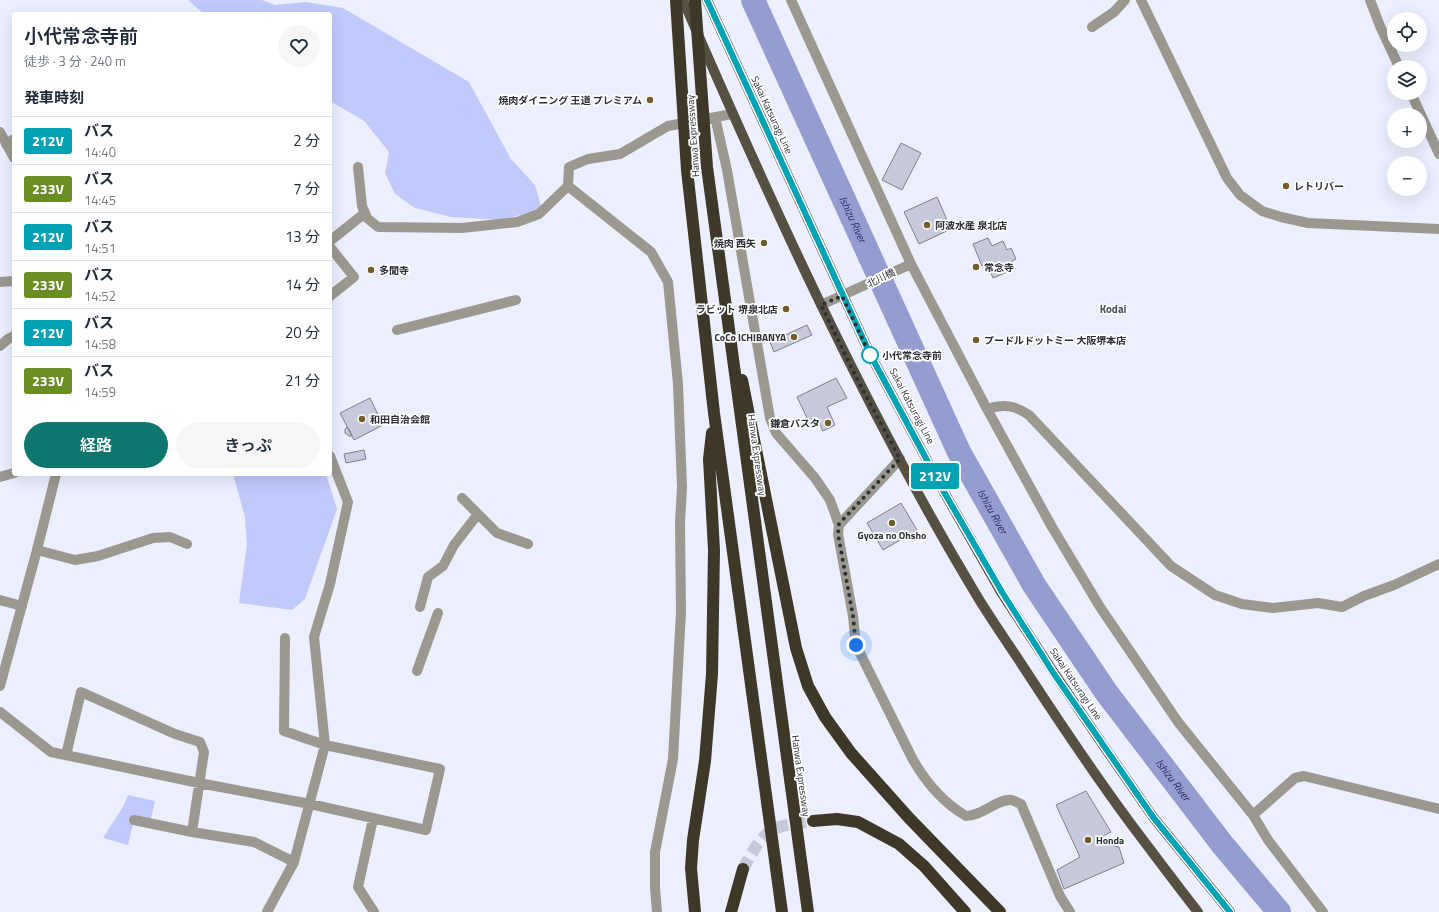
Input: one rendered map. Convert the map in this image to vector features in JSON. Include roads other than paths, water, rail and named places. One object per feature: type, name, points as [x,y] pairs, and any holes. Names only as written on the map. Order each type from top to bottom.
[{"type":"highway","name":"Hanwa Expressway","points":[[676,0],[687,170],[714,413],[782,912]]},
{"type":"highway","name":"Hanwa Expressway","points":[[695,0],[707,167],[718,257],[808,912]]},
{"type":"highway","points":[[718,257],[796,648],[808,686],[825,717],[851,753],[909,818],[1000,912]]},
{"type":"highway","points":[[695,912],[691,868],[693,840],[705,761],[712,674],[714,550],[709,458],[714,413]]},
{"type":"highway","points":[[813,821],[837,819],[858,822],[899,844],[924,866],[965,912]]},
{"type":"highway","points":[[731,912],[743,869]]},
{"type":"main road","points":[[683,0],[732,114],[821,305],[858,381],[938,529],[981,603],[1060,723],[1130,822],[1198,912]]},
{"type":"main road","name":"Sakai Katsuragi Line","points":[[707,0],[842,296],[871,356],[944,492],[1002,592],[1054,674],[1153,817],[1230,912]]},
{"type":"street","points":[[791,0],[908,265],[1052,527],[1100,607],[1178,722],[1252,815],[1268,840],[1324,912]]},
{"type":"street","points":[[1092,27],[1114,12],[1125,0]]},
{"type":"street","points":[[1142,0],[1227,178],[1240,195],[1262,211],[1308,223],[1439,229]]},
{"type":"street","points":[[1370,0],[1396,60]]},
{"type":"street","points":[[1414,100],[1439,154]]},
{"type":"street","points":[[358,167],[362,206],[367,218],[378,227],[462,228],[517,222],[539,214],[568,186],[569,167],[588,159],[620,154],[668,126],[732,114]]},
{"type":"street","points":[[714,117],[727,170],[770,418],[776,434],[815,478],[830,500],[839,524],[838,534],[853,616],[856,645],[921,775],[933,790],[966,816],[973,816],[1003,801],[1012,800],[1021,804],[1060,896],[1070,912]]},
{"type":"street","points":[[0,132],[10,141]]},
{"type":"street","points":[[568,186],[650,252],[668,282],[678,384],[682,487],[680,523],[681,612],[673,759],[655,852],[657,912]]},
{"type":"street","points":[[332,239],[365,213]]},
{"type":"street","points":[[332,250],[354,277],[332,294]]},
{"type":"street","name":"北川橋","points":[[821,305],[908,265]]},
{"type":"street","points":[[0,282],[12,281]]},
{"type":"street","points":[[397,330],[516,300]]},
{"type":"street","points":[[0,346],[12,337]]},
{"type":"street","points":[[987,409],[1007,406],[1018,408],[1029,415],[1171,566],[1215,595],[1242,604],[1273,608],[1318,603],[1342,607],[1439,564]]},
{"type":"street","points":[[839,524],[900,459]]},
{"type":"street","points":[[268,912],[294,862],[325,745],[314,637],[330,584],[348,502],[332,461]]},
{"type":"street","points":[[0,477],[12,474]]},
{"type":"street","points":[[0,686],[56,476]]},
{"type":"street","points":[[462,498],[497,533],[528,544]]},
{"type":"street","points":[[420,607],[428,577],[443,566],[454,545],[478,514]]},
{"type":"street","points":[[37,550],[75,560],[98,556],[153,538],[170,537],[187,544]]},
{"type":"street","points":[[0,600],[22,606]]},
{"type":"street","points":[[417,671],[438,613]]},
{"type":"street","points":[[0,712],[51,752],[199,783],[310,804],[426,830],[440,769],[325,745],[284,731],[285,638]]},
{"type":"street","points":[[66,755],[81,692],[175,734],[200,742],[204,752],[192,832]]},
{"type":"street","points":[[1252,815],[1295,778],[1304,776],[1439,809]]},
{"type":"street","points":[[373,818],[358,887],[374,912]]},
{"type":"street","points":[[134,820],[192,832],[254,842],[294,862]]},
{"type":"waterway","name":"Ishizu River","points":[[753,0],[959,452],[1034,585],[1106,692],[1222,844],[1279,912]]},
{"type":"tunnel","points":[[743,869],[756,846],[770,831],[776,828],[813,821]]},
{"type":"place","name":"焼肉ダイニング 王道 プレミアム","points":[[650,100]]},
{"type":"place","name":"レトリバー","points":[[1286,186]]},
{"type":"place","name":"阿波水産 泉北店","points":[[927,225]]},
{"type":"place","name":"焼肉 西矢","points":[[764,243]]},
{"type":"place","name":"常念寺","points":[[976,267]]},
{"type":"place","name":"多聞寺","points":[[371,270]]},
{"type":"place","name":"ラビット 堺泉北店","points":[[786,309]]},
{"type":"place","name":"CoCo ICHIBANYA","points":[[794,337]]},
{"type":"place","name":"プードルドットミー 大阪堺本店","points":[[976,340]]},
{"type":"place","name":"小代常念寺前","points":[[870,355]]},
{"type":"place","name":"和田自治会館","points":[[362,419]]},
{"type":"place","name":"鎌倉パスタ","points":[[828,423]]},
{"type":"place","name":"Gyoza no Ohsho","points":[[892,523]]},
{"type":"place","name":"Honda","points":[[1088,840]]},
{"type":"district","name":"Kodai","points":[[1113,309]]}]
